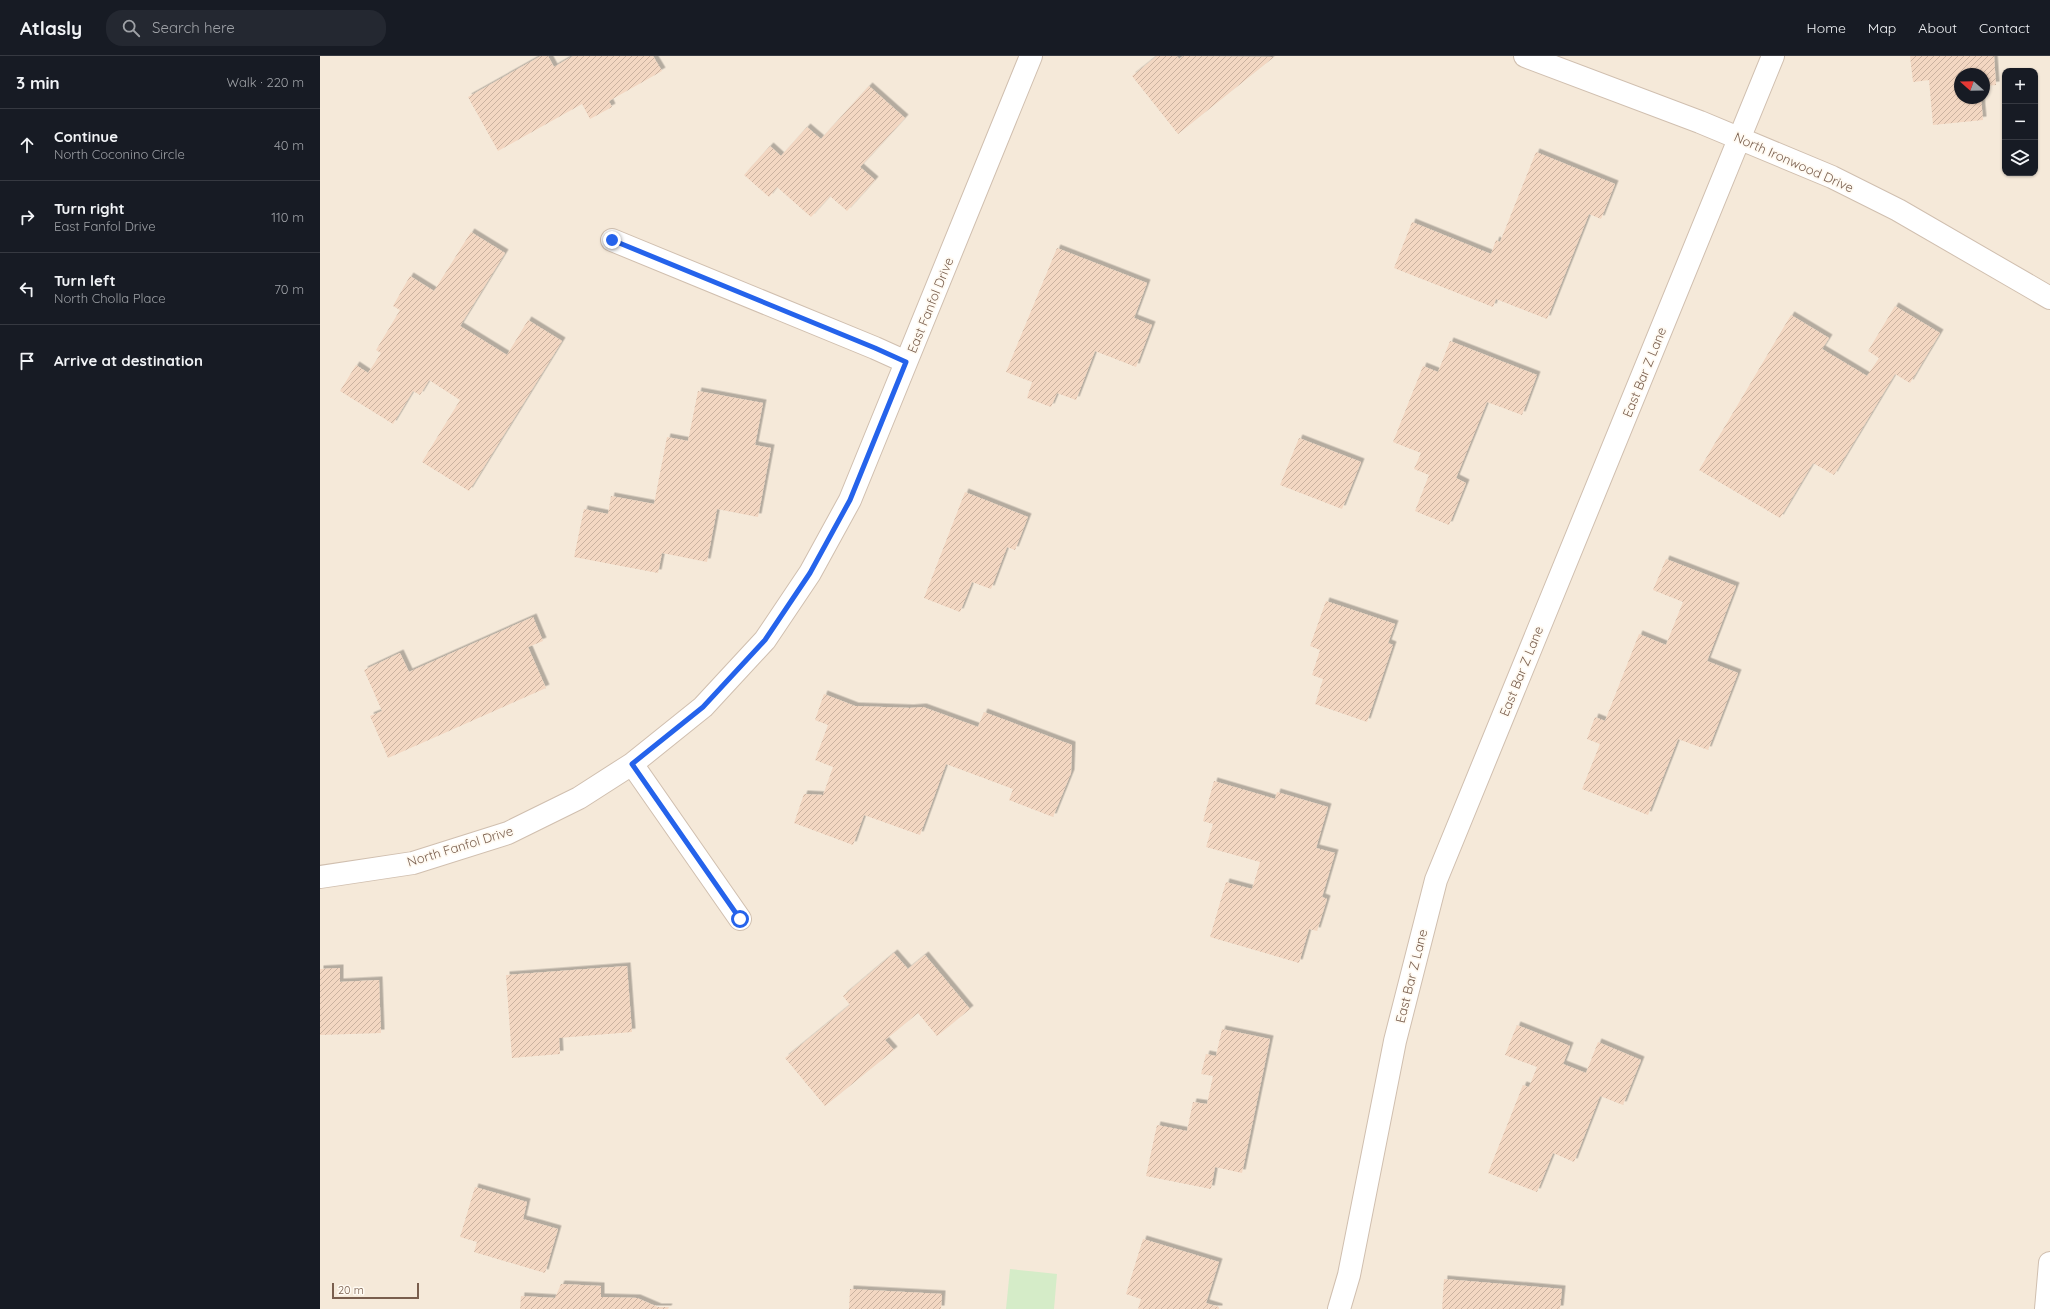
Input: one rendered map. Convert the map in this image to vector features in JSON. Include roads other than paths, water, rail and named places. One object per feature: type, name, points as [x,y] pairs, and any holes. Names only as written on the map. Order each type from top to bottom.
[{"type":"street","name":"East Fanfol Drive","points":[[632,764],[703,707],[765,640],[810,573],[850,500],[1031,56]]},
{"type":"street","name":"North Ironwood Drive","points":[[1525,56],[1740,138],[1832,177],[1898,210],[2050,298]]},
{"type":"street","name":"East Bar Z Lane","points":[[1340,1309],[1351,1267],[1395,1041],[1436,880],[1773,56]]},
{"type":"street","points":[[612,240],[906,362]]},
{"type":"street","points":[[632,764],[740,919]]},
{"type":"street","name":"North Fanfol Drive","points":[[320,877],[413,863],[508,833],[579,798],[632,764]]},
{"type":"street","points":[[2046,1309],[2050,1263]]}]
